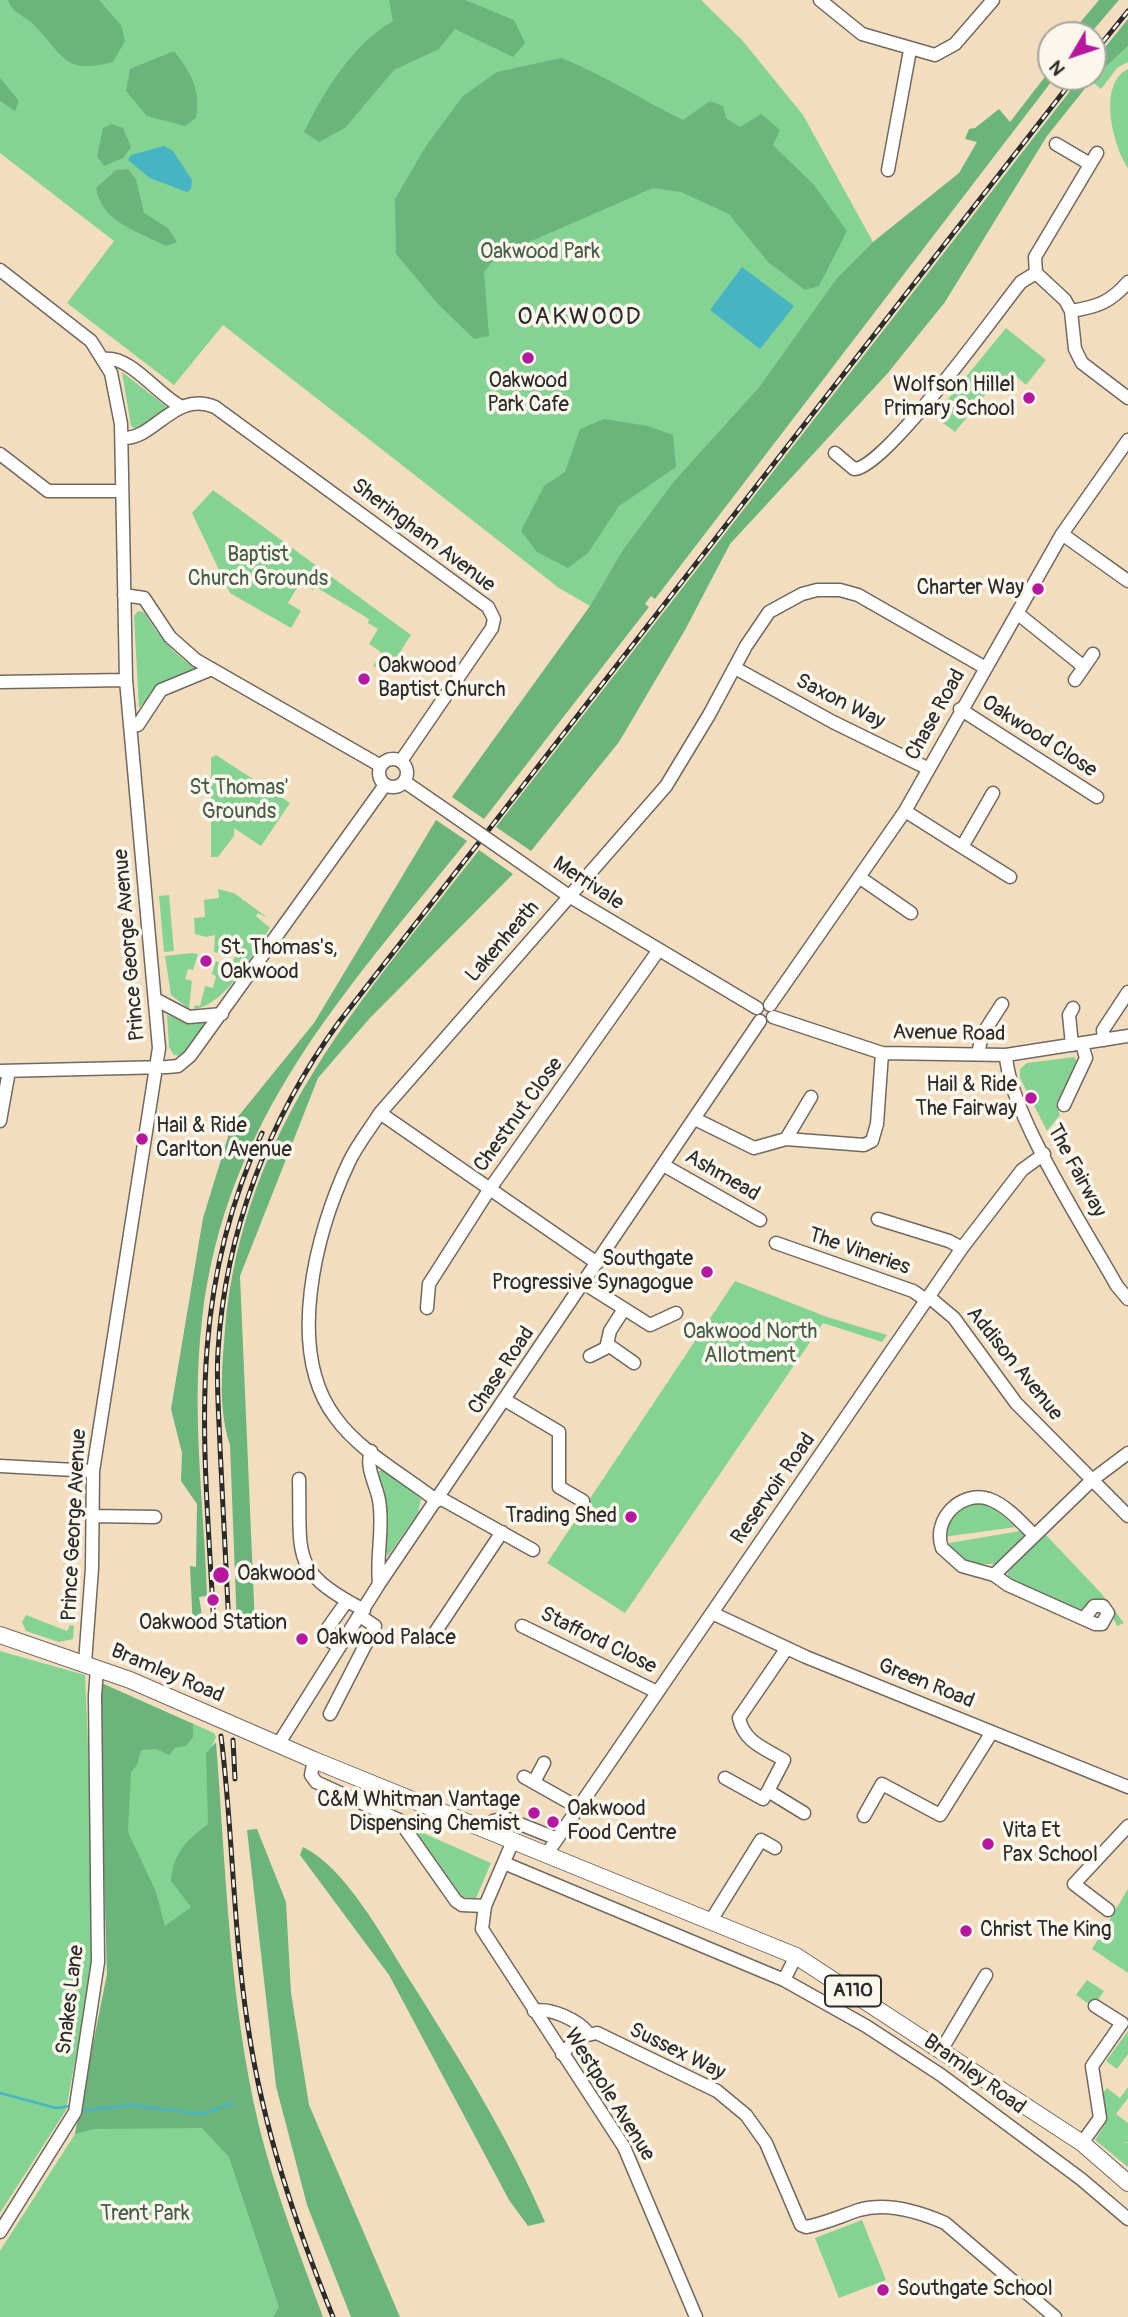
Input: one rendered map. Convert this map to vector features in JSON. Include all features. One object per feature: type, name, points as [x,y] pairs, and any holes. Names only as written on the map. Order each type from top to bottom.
[{"type":"main road","name":"Bramley Road","points":[[0,1635],[91,1665],[279,1743],[313,1768],[487,1830],[796,1956],[1082,2143],[1128,2183]]},
{"type":"street","points":[[820,0],[862,34],[934,55],[945,51],[964,35],[993,0]]},
{"type":"street","points":[[888,170],[910,50]]},
{"type":"street","points":[[1056,144],[1093,159],[1035,257],[1036,273],[1065,300],[1071,311],[1075,349],[1082,363],[1128,398]]},
{"type":"street","name":"Prince George Avenue","points":[[0,270],[76,328],[104,359],[118,397],[122,438],[126,680],[159,1040],[157,1067],[93,1471],[91,1665]]},
{"type":"street","points":[[835,453],[854,469],[861,469],[883,452],[919,413],[1021,282],[1036,273]]},
{"type":"street","points":[[1071,311],[1095,308],[1113,299],[1128,282]]},
{"type":"street","points":[[104,359],[113,358],[124,363],[156,387],[166,400],[182,407]]},
{"type":"street","name":"Sheringham Avenue","points":[[182,407],[200,403],[219,409],[491,612],[494,619],[492,628],[401,761]]},
{"type":"street","points":[[122,438],[135,437],[182,407]]},
{"type":"street","name":"Chase Road","points":[[772,1011],[905,811],[960,709],[1062,534],[1126,448]]},
{"type":"street","points":[[0,454],[48,491],[122,491]]},
{"type":"street","points":[[1062,534],[1128,581]]},
{"type":"street","name":"Lakenheath","points":[[533,1550],[439,1500],[371,1451],[335,1418],[316,1383],[309,1324],[312,1287],[335,1197],[349,1161],[380,1112],[666,786],[769,612],[802,594],[817,590],[840,590],[858,595],[984,667]]},
{"type":"street","points":[[124,595],[144,598],[179,647],[212,669],[381,766]]},
{"type":"street","points":[[1017,613],[1084,667]]},
{"type":"street","points":[[1075,680],[1093,654]]},
{"type":"street","name":"Saxon Way","points":[[735,668],[833,722],[929,769]]},
{"type":"street","points":[[130,726],[138,725],[161,690],[212,669]]},
{"type":"street","points":[[0,682],[126,680]]},
{"type":"street","name":"Oakwood Close","points":[[960,709],[1097,797]]},
{"type":"street","points":[[391,759],[401,761],[408,771],[405,782],[397,787],[385,785],[379,776],[381,766],[391,759]]},
{"type":"street","name":"Merrivale","points":[[405,782],[569,896],[757,1008]]},
{"type":"street","points":[[0,1121],[4,1071],[178,1066],[185,1061],[222,1014],[385,785]]},
{"type":"street","points":[[962,846],[993,793]]},
{"type":"street","points":[[905,811],[1010,877]]},
{"type":"street","points":[[859,877],[911,913]]},
{"type":"street","name":"Chestnut Close","points":[[427,1308],[429,1284],[489,1190],[658,951]]},
{"type":"street","points":[[1104,1040],[1103,1030],[1128,992]]},
{"type":"street","points":[[155,999],[189,1017],[222,1014]]},
{"type":"street","points":[[762,1004],[772,1011],[768,1022],[760,1021],[756,1016],[757,1008],[762,1004]]},
{"type":"street","points":[[978,1054],[982,1035],[1002,1004]]},
{"type":"street","name":"The Fairway","points":[[1064,1105],[1086,1058],[1077,1045],[1069,1015],[1073,1008]]},
{"type":"street","name":"Avenue Road","points":[[772,1011],[882,1052],[1006,1055],[1128,1035]]},
{"type":"street","name":"Chase Road","points":[[279,1743],[379,1584],[439,1500],[760,1021]]},
{"type":"street","points":[[695,1119],[754,1148],[786,1139],[864,1144],[872,1140],[877,1124],[882,1052]]},
{"type":"street","name":"The Fairway","points":[[1006,1055],[1007,1075],[1044,1154],[1117,1286],[1128,1298]]},
{"type":"street","points":[[786,1139],[811,1097]]},
{"type":"street","points":[[380,1112],[597,1263]]},
{"type":"street","name":"Reservoir Road","points":[[546,1855],[555,1838],[579,1808],[962,1248],[1022,1170],[1044,1154]]},
{"type":"street","name":"Ashmead","points":[[665,1166],[760,1220]]},
{"type":"street","points":[[878,1219],[962,1248]]},
{"type":"street","name":"The Vineries","points":[[776,1243],[928,1298]]},
{"type":"street","points":[[585,1284],[653,1325],[676,1312]]},
{"type":"street","name":"Addison Avenue","points":[[928,1298],[954,1318],[1016,1403],[1128,1516]]},
{"type":"street","points":[[608,1347],[610,1331],[624,1309]]},
{"type":"street","points":[[590,1356],[608,1347]]},
{"type":"street","points":[[608,1347],[634,1363]]},
{"type":"street","points":[[505,1400],[559,1432],[559,1486],[583,1501]]},
{"type":"street","points":[[371,1451],[369,1465],[382,1518],[377,1563],[379,1584]]},
{"type":"street","points":[[994,1576],[1033,1534],[1092,1480],[1128,1453]]},
{"type":"street","points":[[0,1466],[93,1471]]},
{"type":"street","points":[[299,1479],[304,1560],[316,1581],[347,1601],[375,1626],[330,1714]]},
{"type":"street","points":[[1033,1534],[1004,1507],[991,1499],[971,1499],[948,1512],[940,1529],[942,1548],[962,1566],[994,1576],[1008,1585],[1084,1618]]},
{"type":"street","points":[[93,1516],[155,1517]]},
{"type":"street","points":[[430,1640],[502,1532]]},
{"type":"street","points":[[339,1647],[322,1636],[347,1601]]},
{"type":"street","name":"Green Road","points":[[712,1613],[787,1648],[1128,1787]]},
{"type":"street","name":"Stafford Close","points":[[522,1626],[657,1692]]},
{"type":"street","points":[[725,1778],[763,1799],[784,1760],[750,1740],[742,1731],[739,1718],[787,1648]]},
{"type":"street","name":"Snakes Lane","points":[[0,2232],[75,2112],[98,1962],[95,1696],[91,1665]]},
{"type":"street","points":[[864,1816],[882,1784],[940,1815],[992,1732]]},
{"type":"street","points":[[544,1763],[528,1779],[579,1808]]},
{"type":"street","name":"Bramley Road","points":[[313,1768],[316,1783],[393,1815],[456,1901],[461,1905],[485,1906]]},
{"type":"street","points":[[768,1791],[804,1813]]},
{"type":"street","points":[[487,1830],[493,1821],[505,1818],[555,1838]]},
{"type":"street","points":[[1108,1910],[1074,1884],[1128,1826]]},
{"type":"street","points":[[710,1922],[761,1840],[775,1848]]},
{"type":"street","points":[[513,1841],[481,1920],[486,1940],[534,2011]]},
{"type":"street","name":"Bramley Road","points":[[505,1863],[784,1980],[866,2026],[941,2075],[1081,2179],[1128,2219]]},
{"type":"street","points":[[784,1980],[796,1956]]},
{"type":"street","points":[[941,2075],[948,2053],[986,1975]]},
{"type":"street","points":[[1082,2143],[1100,2118],[1092,2066],[1125,2019],[1096,2006]]},
{"type":"street","name":"Sussex Way","points":[[534,2011],[543,2009],[582,2025],[589,2033],[597,2033],[685,2074],[732,2102],[757,2128],[766,2143],[802,2225],[818,2225],[876,2207],[924,2214],[945,2223],[1055,2317]]},
{"type":"street","name":"Westpole Avenue","points":[[534,2011],[624,2147],[696,2317]]},
{"type":"street","points":[[562,2054],[571,2042],[589,2033]]},
{"type":"green space","name":"Oakwood Park","points":[[0,0],[701,0],[742,40],[803,115],[873,242],[836,279],[759,387],[674,481],[622,551],[590,606],[559,588],[223,325],[174,385],[67,303],[114,241],[0,153]]},
{"type":"green space","points":[[8,0],[99,0],[121,25],[125,41],[113,62],[84,66],[74,64],[66,60],[31,22],[13,9]]},
{"type":"green space","points":[[389,0],[465,0],[514,20],[525,43],[513,57],[455,29],[439,49],[394,70],[345,128],[319,142],[304,132],[321,101],[353,55],[365,42],[393,21]]},
{"type":"green space","points":[[1099,0],[1119,0],[1101,21],[1081,21]]},
{"type":"green space","points":[[1128,19],[1128,46],[1107,66],[1107,45]]},
{"type":"green space","points":[[1128,46],[1128,62],[1117,68],[1107,81],[1107,66]]},
{"type":"green space","points":[[174,51],[190,74],[196,90],[196,118],[185,126],[147,116],[126,91],[130,69]]},
{"type":"green space","points":[[561,58],[683,120],[710,101],[723,106],[726,118],[740,127],[761,114],[780,130],[773,145],[814,185],[847,231],[819,286],[805,290],[768,262],[729,214],[681,192],[653,188],[497,256],[484,272],[489,336],[474,339],[437,303],[396,254],[395,199],[426,146],[463,96],[497,72]]},
{"type":"green space","points":[[1128,69],[1128,168],[1113,131],[1110,101],[1118,77]]},
{"type":"green space","points":[[0,78],[19,101],[15,111],[0,101]]},
{"type":"green space","points":[[1037,87],[1037,91],[1044,91],[655,599],[651,596],[645,604],[649,607],[484,819],[452,797],[590,606],[622,551],[674,481],[759,387],[836,279],[873,242],[959,173],[977,142],[965,139],[969,129],[975,128],[999,109],[1010,122]]},
{"type":"green space","points":[[1070,91],[1083,91],[1047,136],[945,302],[887,374],[730,544],[685,630],[619,742],[531,851],[496,827]]},
{"type":"green space","points":[[112,124],[123,128],[131,147],[123,158],[104,166],[97,156],[103,128]]},
{"type":"green space","points":[[128,169],[136,179],[144,213],[168,228],[177,242],[166,246],[113,218],[106,210],[96,188],[116,170]]},
{"type":"green space","points":[[1006,328],[1046,360],[1026,385],[1015,375],[1009,382],[1001,375],[955,432],[934,416]]},
{"type":"green space","points":[[122,372],[167,407],[138,430],[131,426]]},
{"type":"green space","points":[[604,419],[648,426],[673,435],[676,467],[619,506],[588,553],[568,568],[537,552],[521,531],[544,486],[565,472],[580,429]]},
{"type":"green space","name":"Baptist Church Grounds","points":[[213,490],[411,635],[387,672],[373,666],[381,652],[369,644],[378,629],[368,623],[369,619],[316,587],[313,590],[300,583],[288,603],[301,611],[291,628],[230,593],[192,513]]},
{"type":"green space","points":[[138,611],[144,612],[173,651],[197,669],[163,682],[139,708],[134,616]]},
{"type":"green space","name":"St Thomas' Grounds","points":[[216,755],[290,803],[261,846],[234,828],[234,836],[218,857],[211,857],[211,758]]},
{"type":"green space","points":[[436,820],[467,841],[377,951],[297,1062],[264,1120],[236,1182],[215,1248],[202,1320],[198,1389],[207,1596],[199,1597],[204,1628],[193,1629],[190,1566],[196,1567],[197,1504],[181,1481],[182,1453],[171,1409],[203,1218],[232,1124],[314,1023]]},
{"type":"green space","points":[[479,850],[513,874],[370,1018],[318,1078],[240,1276],[255,1626],[237,1627],[230,1445],[222,1402],[222,1373],[225,1329],[236,1256],[256,1190],[282,1128],[314,1070],[351,1015]]},
{"type":"green space","points":[[218,889],[234,893],[268,918],[258,913],[256,916],[270,928],[227,988],[206,1006],[194,1009],[195,1005],[200,1006],[205,986],[213,988],[216,976],[212,974],[216,961],[228,968],[241,947],[228,938],[222,954],[214,952],[215,935],[206,937],[195,934],[194,918],[205,917],[204,900],[219,898]]},
{"type":"green space","points":[[169,895],[174,951],[164,952],[159,896]]},
{"type":"green space","points":[[198,954],[193,970],[188,969],[185,979],[192,981],[189,1009],[171,995],[165,956]]},
{"type":"green space","points":[[167,1015],[189,1023],[207,1023],[183,1056],[174,1055],[169,1047]]},
{"type":"green space","points":[[1074,1057],[1077,1062],[1056,1104],[1060,1115],[1047,1131],[1020,1078],[1020,1069],[1027,1063]]},
{"type":"green space","name":"Oakwood North Allotment","points":[[735,1281],[827,1317],[887,1335],[882,1342],[823,1323],[625,1613],[547,1563]]},
{"type":"green space","points":[[383,1468],[421,1499],[418,1513],[388,1556],[385,1550],[386,1514],[378,1472]]},
{"type":"green space","points":[[979,1503],[992,1507],[1016,1527],[943,1537],[954,1513],[965,1506]]},
{"type":"green space","points":[[1020,1531],[1024,1535],[997,1564],[968,1564],[944,1544]]},
{"type":"green space","points":[[1045,1534],[1101,1593],[1124,1623],[1117,1626],[1107,1605],[1082,1612],[1007,1578],[1008,1572]]},
{"type":"green space","points":[[26,1615],[67,1631],[70,1625],[74,1626],[73,1639],[59,1642],[26,1631],[22,1622]]},
{"type":"green space","points":[[0,1651],[85,1675],[91,1815],[97,1836],[92,1968],[66,2110],[0,2213]]},
{"type":"green space","name":"Trent Park","points":[[99,1682],[214,1733],[216,1737],[211,1748],[232,2157],[294,2317],[0,2317],[0,2251],[75,2134],[107,1974]]},
{"type":"green space","points":[[99,1682],[193,1724],[193,1737],[186,1746],[175,1748],[169,1755],[156,1749],[141,1750],[137,1765],[131,1772],[128,1832],[156,1892],[165,1926],[191,1907],[171,1881],[172,1871],[182,1848],[208,1824],[206,1753],[216,1742],[230,1935],[249,2079],[273,2175],[323,2317],[273,2317],[279,2307],[229,2157],[202,2128],[93,2129],[75,2134],[107,1975]]},
{"type":"green space","points":[[257,1829],[286,1902],[291,1993],[309,2105],[400,2317],[351,2317],[307,2205],[276,2086],[247,1830]]},
{"type":"green space","points":[[416,1830],[491,1863],[476,1898],[460,1897],[414,1832]]},
{"type":"green space","points":[[303,1847],[319,1857],[349,1887],[376,1925],[482,2098],[545,2222],[528,2226],[509,2200],[389,1975],[300,1855]]},
{"type":"green space","points":[[1128,1889],[1128,1973],[1092,1949]]},
{"type":"green space","points":[[1087,1980],[1104,1991],[1093,2007],[1076,1995]]},
{"type":"green space","points":[[1128,2031],[1128,2054],[1117,2069],[1106,2061]]},
{"type":"green space","points":[[1128,2087],[1128,2098],[1116,2114],[1128,2123],[1128,2142],[1123,2142],[1128,2143],[1128,2167],[1095,2140],[1106,2123],[1103,2093],[1107,2088],[1120,2098]]},
{"type":"green space","points":[[862,2220],[886,2280],[839,2298],[815,2238]]},
{"type":"water","points":[[164,146],[173,151],[192,180],[191,189],[187,192],[150,178],[128,160],[131,155]]},
{"type":"water","points":[[742,267],[794,306],[760,349],[710,310]]},
{"type":"waterway","points":[[0,2093],[56,2108],[71,2106]]},
{"type":"waterway","points":[[79,2111],[131,2105],[202,2114],[233,2103]]},
{"type":"railway","points":[[1107,37],[1128,11]]},
{"type":"railway","points":[[229,1627],[217,1387],[222,1307],[241,1220],[255,1178],[292,1097],[339,1022],[1064,91]]},
{"type":"railway","points":[[214,1628],[205,1437],[205,1377],[210,1317],[220,1256],[237,1195],[262,1133]]},
{"type":"railway","points":[[221,1736],[239,1954],[254,2064],[282,2174],[333,2317]]},
{"type":"railway","points":[[233,1740],[235,1779]]},
{"type":"place","name":"Oakwood Park Cafe","points":[[528,358]]},
{"type":"place","name":"Wolfson Hillel Primary School","points":[[1029,398]]},
{"type":"place","name":"Charter Way","points":[[1038,589]]},
{"type":"place","name":"Oakwood Baptist Church","points":[[364,679]]},
{"type":"place","name":"St. Thomas's, Oakwood","points":[[206,961]]},
{"type":"place","name":"Hail & Ride The Fairway","points":[[1031,1098]]},
{"type":"place","name":"Hail & Ride Carlton Avenue","points":[[142,1139]]},
{"type":"place","name":"Southgate Progressive Synagogue","points":[[707,1272]]},
{"type":"place","name":"Trading Shed","points":[[631,1517]]},
{"type":"place","name":"Oakwood","points":[[221,1575]]},
{"type":"place","name":"Oakwood Station","points":[[213,1600]]},
{"type":"place","name":"Oakwood Palace","points":[[302,1639]]},
{"type":"place","name":"C&M Whitman Vantage Dispensing Chemist","points":[[534,1813]]},
{"type":"place","name":"Oakwood Food Centre","points":[[553,1822]]},
{"type":"place","name":"Vita Et Pax School","points":[[988,1844]]},
{"type":"place","name":"Christ The King","points":[[966,1931]]},
{"type":"place","name":"Southgate School","points":[[883,2290]]},
{"type":"district","name":"OAKWOOD","points":[[580,318]]}]
